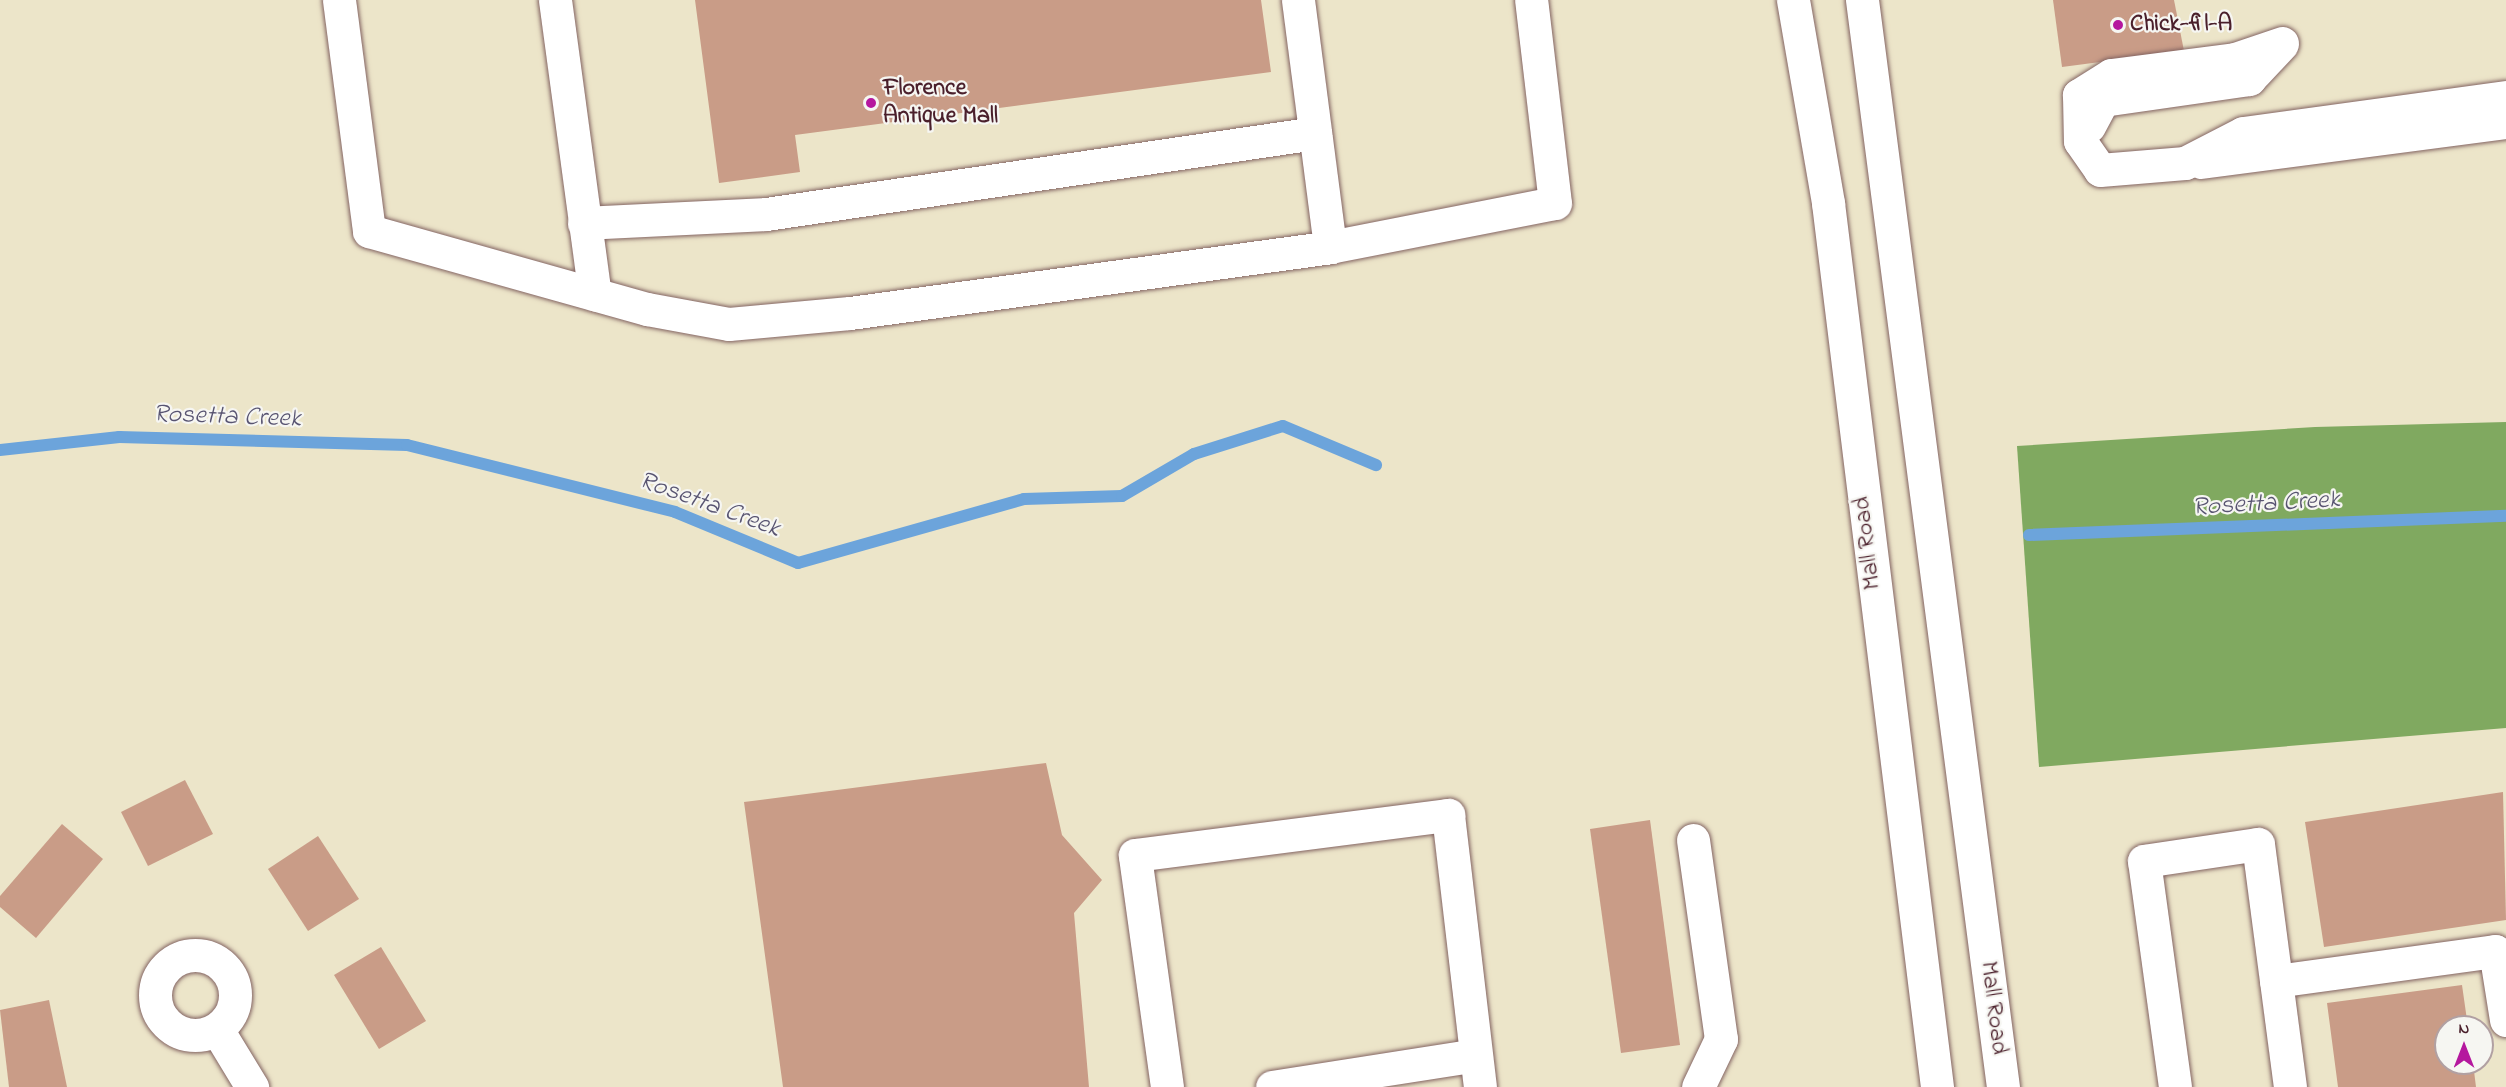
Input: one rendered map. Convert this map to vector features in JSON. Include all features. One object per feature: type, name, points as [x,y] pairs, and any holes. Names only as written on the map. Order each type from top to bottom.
[{"type":"main road","points":[[339,0],[369,231],[595,294],[729,324],[850,313],[1330,247],[1555,202],[1531,0]]},
{"type":"main road","points":[[555,0],[595,294]]},
{"type":"main road","points":[[1298,0],[1330,247]]},
{"type":"main road","name":"Mall Road","points":[[1793,0],[1828,203],[1937,1087]]},
{"type":"main road","name":"Mall Road","points":[[1862,0],[2002,1087]]},
{"type":"main road","points":[[2283,43],[2235,58],[2111,75],[2079,94],[2080,141],[2100,170],[2185,163],[2506,122]]},
{"type":"main road","points":[[2185,163],[2243,133],[2506,97]]},
{"type":"main road","points":[[584,223],[766,214],[1315,133]]},
{"type":"main road","points":[[1167,1087],[1135,855],[1448,815],[1480,1087]]},
{"type":"main road","points":[[1693,840],[1721,1039],[1698,1087]]},
{"type":"main road","points":[[2175,1087],[2144,861],[2258,844],[2290,1087]]},
{"type":"main road","points":[[2276,981],[2495,951],[2506,1020]]},
{"type":"main road","points":[[218,1031],[252,1087]]},
{"type":"main road","points":[[1272,1087],[1476,1055]]},
{"type":"green space","points":[[2506,422],[2506,728],[2039,767],[2017,446],[2315,427]]},
{"type":"building","name":"Florence Antique Mall","points":[[695,0],[1261,0],[1271,72],[795,135],[800,172],[719,183]]},
{"type":"building","name":"Chick-fil-A","points":[[2053,0],[2174,0],[2184,51],[2062,67]]},
{"type":"building","points":[[1046,763],[1062,835],[1102,880],[1074,913],[1089,1087],[783,1087],[744,802]]},
{"type":"building","points":[[185,780],[213,834],[148,866],[121,812]]},
{"type":"building","points":[[2503,792],[2506,920],[2324,947],[2305,822]]},
{"type":"building","points":[[1650,820],[1680,1045],[1621,1053],[1590,829]]},
{"type":"building","points":[[62,824],[103,859],[36,938],[0,907],[0,896]]},
{"type":"building","points":[[318,836],[359,899],[308,931],[268,869]]},
{"type":"building","points":[[381,947],[426,1021],[379,1049],[334,975]]},
{"type":"building","points":[[2462,985],[2466,1015],[2434,1015],[2434,1075],[2474,1075],[2476,1087],[2338,1087],[2327,1003]]},
{"type":"building","points":[[49,1000],[67,1087],[9,1087],[0,1010]]},
{"type":"waterway","name":"Rosetta Creek","points":[[0,450],[119,437],[407,445],[675,512],[798,563],[1024,499],[1122,496],[1194,454],[1283,426],[1376,465]]},
{"type":"waterway","name":"Rosetta Creek","points":[[2029,535],[2506,516]]},
{"type":"place","name":"Chick-fil-A","points":[[2118,25]]},
{"type":"place","name":"Florence Antique Mall","points":[[871,103]]}]
